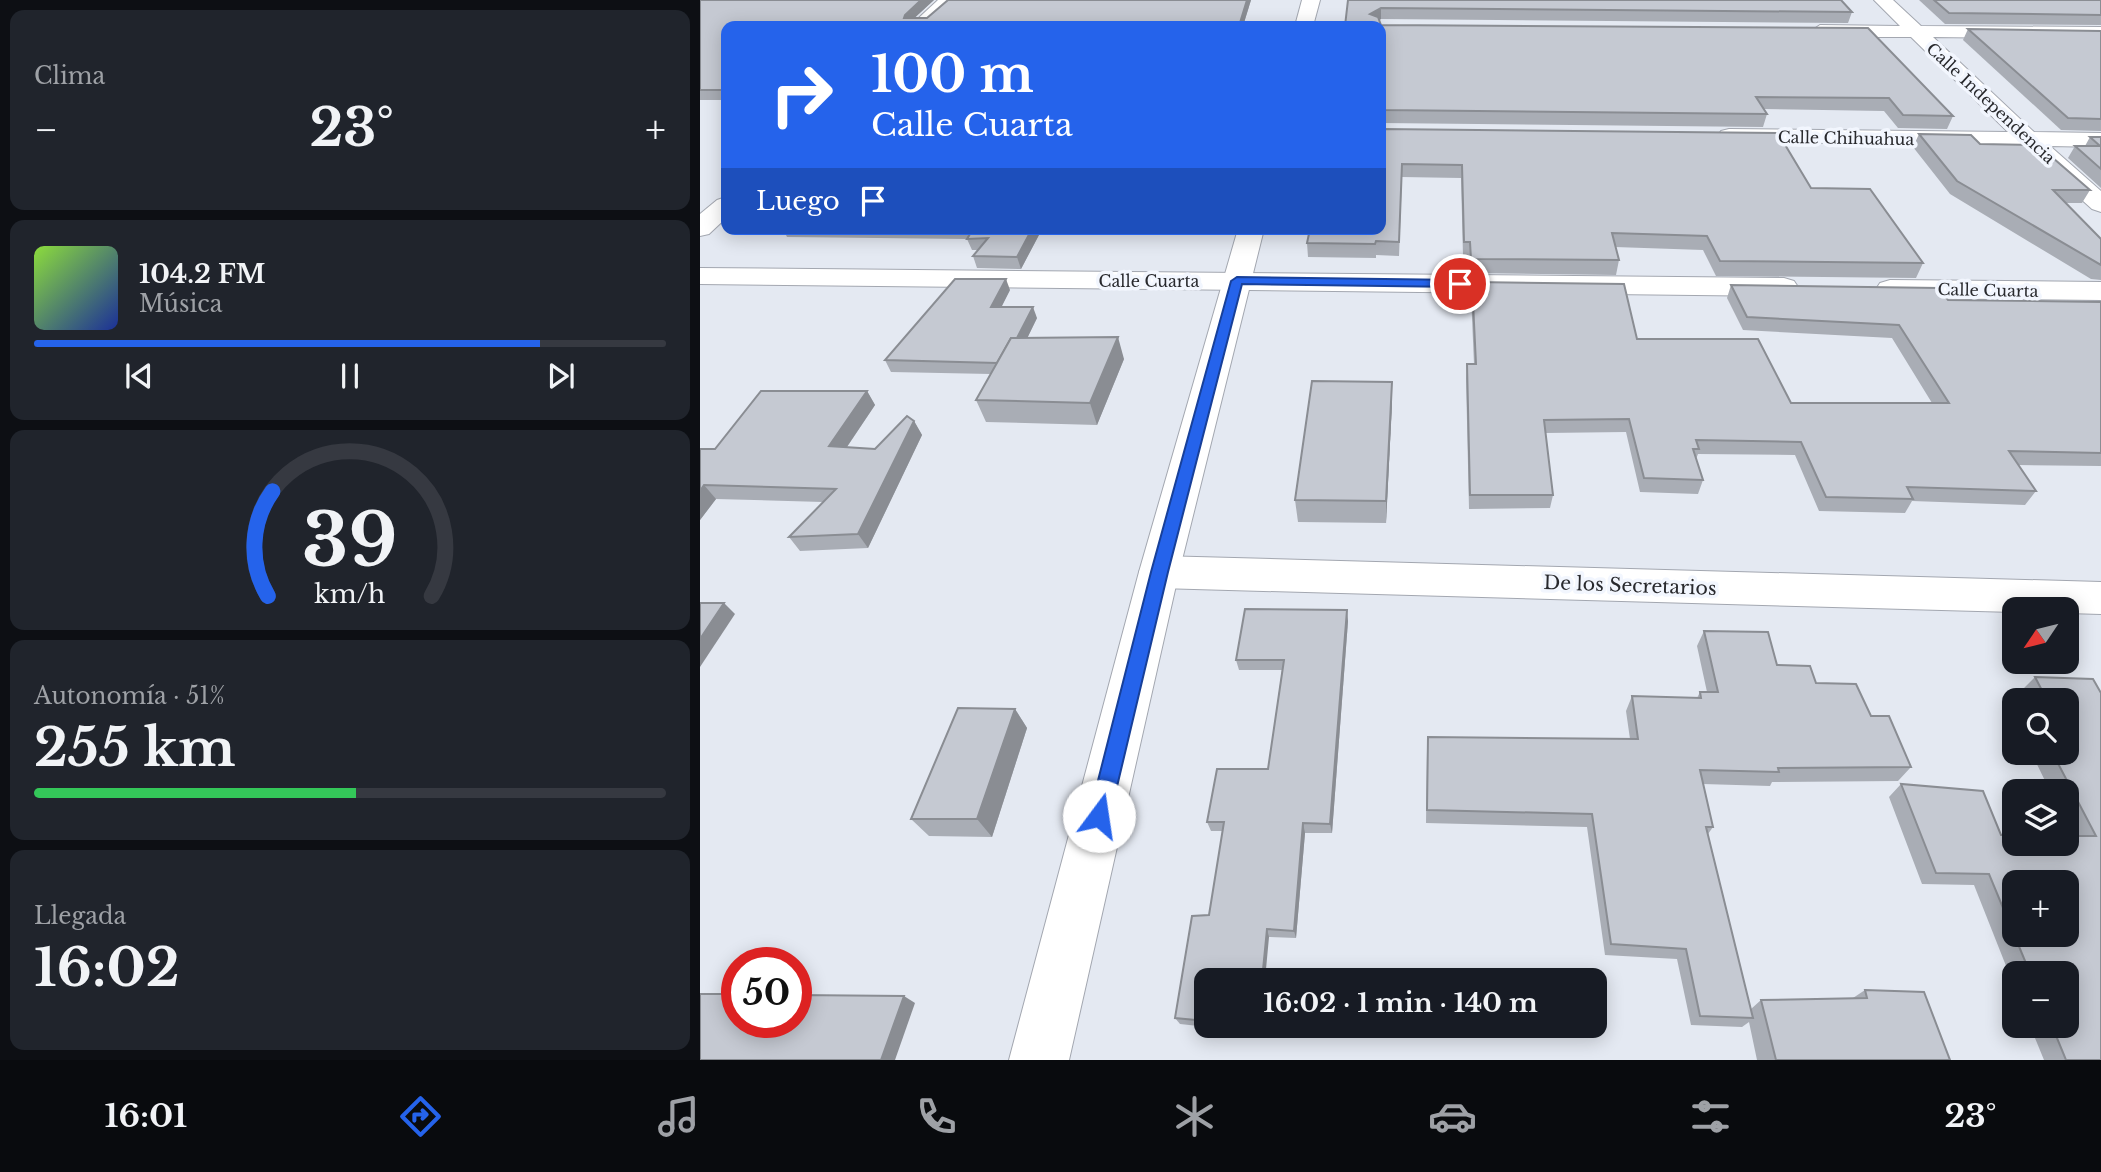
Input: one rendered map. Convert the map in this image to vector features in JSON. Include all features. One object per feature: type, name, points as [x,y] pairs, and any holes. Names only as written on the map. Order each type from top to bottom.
[{"type":"street","points":[[925,21],[948,0]]},
{"type":"street","points":[[1305,21],[1311,0]]},
{"type":"street","name":"Calle Independencia","points":[[1883,0],[2029,140],[2101,204]]},
{"type":"street","points":[[1807,31],[2101,33]]},
{"type":"street","name":"Calle Chihuahua","points":[[1712,136],[2101,140]]},
{"type":"street","points":[[700,228],[721,209]]},
{"type":"street","points":[[1039,1060],[1159,572],[1249,235]]},
{"type":"street","name":"Calle Cuarta","points":[[700,276],[1808,288]]},
{"type":"street","name":"Calle Cuarta","points":[[1864,288],[2101,291]]},
{"type":"street","name":"De los Secretarios","points":[[1159,572],[2101,598]]},
{"type":"building","points":[[700,0],[921,0],[904,18],[927,18],[948,0],[1247,0],[1241,21],[721,21],[721,90],[700,90]]},
{"type":"building","points":[[1348,0],[1841,0],[1852,12],[1381,8],[1370,14],[1378,17],[1380,21],[1346,21]]},
{"type":"building","points":[[1934,0],[2101,0],[2101,15],[1949,13]]},
{"type":"building","points":[[1386,25],[1868,28],[1953,116],[1903,115],[1889,98],[1756,97],[1767,114],[1386,110]]},
{"type":"building","points":[[1968,29],[2101,31],[2101,119],[2068,118]]},
{"type":"building","points":[[1386,129],[1778,133],[1811,188],[1870,189],[1923,263],[1720,261],[1707,236],[1612,233],[1619,260],[1471,259],[1470,242],[1464,242],[1462,165],[1402,164],[1399,242],[1307,243],[1309,235],[1386,235]]},
{"type":"building","points":[[1919,134],[1971,135],[1980,144],[2038,145],[2090,190],[2053,190],[2101,239],[2101,265],[1957,181]]},
{"type":"building","points":[[2090,137],[2101,137],[2101,169],[2075,146],[2100,146]]},
{"type":"building","points":[[969,235],[1029,235],[1017,257],[973,256],[988,238],[967,239]]},
{"type":"building","points":[[955,279],[1006,279],[991,307],[1033,307],[1017,338],[1011,338],[997,363],[885,360]]},
{"type":"building","points":[[1472,282],[1624,284],[1637,339],[1758,339],[1791,403],[1949,403],[1899,325],[1747,317],[1731,285],[1939,288],[1948,300],[2101,302],[2101,453],[2009,451],[2036,491],[1907,487],[1913,499],[1826,497],[1801,442],[1696,440],[1699,449],[1693,449],[1703,480],[1644,478],[1629,419],[1544,420],[1553,495],[1470,495],[1467,364],[1476,364]]},
{"type":"building","points":[[1118,337],[1090,403],[976,400],[1011,338]]},
{"type":"building","points":[[1312,381],[1392,382],[1386,501],[1295,500]]},
{"type":"building","points":[[761,391],[867,391],[829,446],[875,449],[907,416],[914,421],[858,534],[789,537],[836,489],[704,485],[700,491],[700,449],[715,449]]},
{"type":"building","points":[[700,603],[724,603],[700,639]]},
{"type":"building","points":[[1245,609],[1347,610],[1330,824],[1303,823],[1294,931],[1267,929],[1263,968],[1194,968],[1194,1020],[1175,1018],[1192,916],[1209,915],[1224,822],[1207,822],[1217,769],[1268,769],[1284,660],[1236,660]]},
{"type":"building","points":[[1704,631],[1768,632],[1777,665],[1810,666],[1816,683],[1856,684],[1871,716],[1889,716],[1911,767],[1778,768],[1779,772],[1700,770],[1713,827],[1706,827],[1753,1018],[1700,1016],[1686,949],[1611,944],[1592,814],[1427,810],[1428,737],[1638,739],[1632,696],[1701,698],[1700,692],[1718,692]]},
{"type":"building","points":[[2035,677],[2093,679],[2101,693],[2101,1060],[2066,1060],[2057,1038],[2079,1038],[2079,961],[2025,961],[2019,947],[2079,947],[2079,870],[2002,870],[2002,905],[1989,874],[1936,873],[1901,784],[1983,791],[2002,835],[2002,856],[2079,856],[2079,836],[2096,836],[2079,804],[2079,779],[2066,779],[2059,765],[2079,765],[2079,688],[2041,688]]},
{"type":"building","points":[[958,708],[1015,709],[977,819],[911,819]]},
{"type":"building","points":[[1865,990],[1924,992],[1950,1060],[1776,1060],[1761,1000],[1867,998]]},
{"type":"building","points":[[700,994],[721,994],[721,1038],[812,1038],[812,995],[904,996],[881,1060],[700,1060]]},
{"type":"route","points":[[1099,816],[1159,572],[1237,281],[1460,284]]}]
